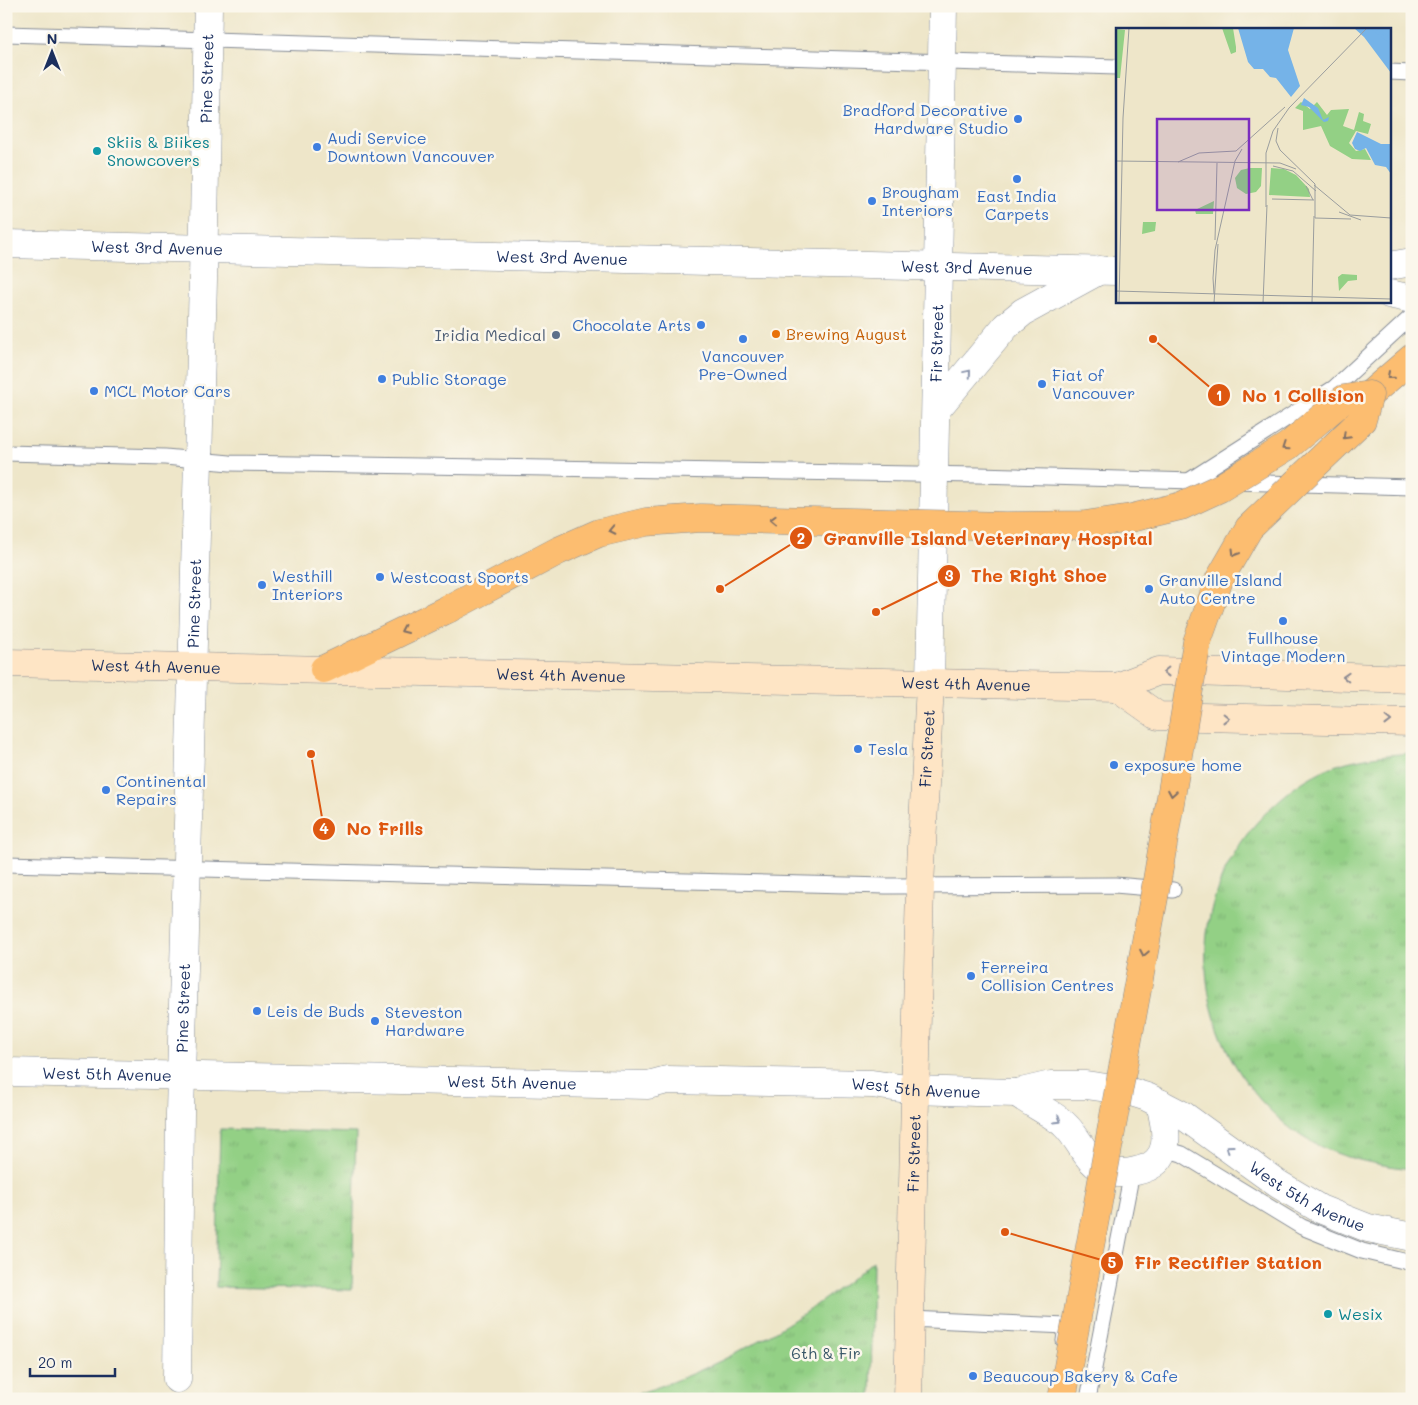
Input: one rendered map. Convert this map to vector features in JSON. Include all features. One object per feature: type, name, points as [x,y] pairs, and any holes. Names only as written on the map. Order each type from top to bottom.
[{"type":"highway","points":[[324,669],[448,609],[558,551],[591,537],[646,522],[701,518],[1006,526],[1085,525],[1131,518],[1181,506],[1220,488],[1288,446],[1344,399],[1369,395],[1412,358]]},
{"type":"highway","points":[[1062,1399],[1155,892],[1197,642],[1219,580],[1249,528],[1362,420],[1369,395]]},
{"type":"main road","name":"West 4th Avenue","points":[[6,663],[1117,687],[1159,672],[1412,679]]},
{"type":"main road","name":"Fir Street","points":[[908,1399],[920,886],[930,684]]},
{"type":"main road","points":[[1117,687],[1158,716],[1412,722]]},
{"type":"street","name":"Pine Street","points":[[177,1379],[182,1075],[208,6]]},
{"type":"street","name":"Fir Street","points":[[930,684],[943,6]]},
{"type":"street","name":"West 3rd Avenue","points":[[6,244],[1108,271]]},
{"type":"street","points":[[1390,266],[1412,262]]},
{"type":"street","points":[[936,410],[1006,326],[1023,312],[1108,271]]},
{"type":"street","points":[[1390,294],[1412,299]]},
{"type":"street","name":"West 5th Avenue","points":[[6,1072],[648,1085],[667,1080],[872,1084],[914,1090],[1017,1093],[1051,1085],[1086,1085],[1128,1091],[1160,1103],[1184,1116],[1278,1184],[1320,1209],[1368,1228],[1412,1237]]},
{"type":"street","points":[[1017,1093],[1065,1125],[1087,1157],[1110,1172],[1132,1172],[1146,1169],[1158,1161],[1165,1149],[1166,1129],[1160,1103]]},
{"type":"lane","points":[[6,34],[1116,67]]},
{"type":"lane","points":[[1390,72],[1412,73]]},
{"type":"lane","points":[[1187,482],[1334,388],[1412,316]]},
{"type":"lane","points":[[6,453],[165,457],[230,463],[935,475],[1412,487]]},
{"type":"lane","points":[[6,864],[536,879],[920,886],[1115,885],[1173,890]]},
{"type":"lane","points":[[1165,1149],[1182,1154],[1302,1227],[1362,1251],[1412,1263]]},
{"type":"lane","points":[[1088,1399],[1132,1172]]},
{"type":"lane","points":[[909,1319],[1066,1326],[1053,1399]]},
{"type":"green space","points":[[1412,753],[1411,1169],[1350,1158],[1321,1147],[1294,1131],[1261,1101],[1236,1066],[1218,1028],[1208,988],[1206,946],[1213,904],[1228,864],[1253,827],[1271,808],[1291,790],[1313,776],[1337,765],[1365,758]]},
{"type":"green space","points":[[220,1129],[356,1133],[352,1290],[216,1287]]},
{"type":"green space","name":"6th & Fir","points":[[873,1261],[871,1399],[619,1399],[687,1376],[754,1344],[816,1305]]},
{"type":"place","name":"Bradford Decorative Hardware Studio","points":[[1018,119]]},
{"type":"place","name":"Audi Service Downtown Vancouver","points":[[317,147]]},
{"type":"place","name":"Skiis & Biikes Snowcovers","points":[[97,151]]},
{"type":"place","name":"East India Carpets","points":[[1017,179]]},
{"type":"place","name":"Brougham Interiors","points":[[872,201]]},
{"type":"place","name":"Chocolate Arts","points":[[701,325]]},
{"type":"place","name":"Brewing August","points":[[776,334]]},
{"type":"place","name":"Iridia Medical","points":[[556,335]]},
{"type":"place","name":"Vancouver Pre-Owned","points":[[743,339]]},
{"type":"place","name":"No 1 Collision","points":[[1153,339]]},
{"type":"place","name":"Public Storage","points":[[382,379]]},
{"type":"place","name":"Fiat of Vancouver","points":[[1042,384]]},
{"type":"place","name":"MCL Motor Cars","points":[[94,391]]},
{"type":"place","name":"Westcoast Sports","points":[[380,577]]},
{"type":"place","name":"Westhill Interiors","points":[[262,585]]},
{"type":"place","name":"Granville Island Veterinary Hospital","points":[[720,589]]},
{"type":"place","name":"Granville Island Auto Centre","points":[[1149,589]]},
{"type":"place","name":"The Right Shoe","points":[[876,612]]},
{"type":"place","name":"Fullhouse Vintage Modern","points":[[1283,621]]},
{"type":"place","name":"Tesla","points":[[858,749]]},
{"type":"place","name":"No Frills","points":[[311,754]]},
{"type":"place","name":"exposure home","points":[[1114,765]]},
{"type":"place","name":"Continental Repairs","points":[[106,790]]},
{"type":"place","name":"Ferreira Collision Centres","points":[[971,976]]},
{"type":"place","name":"Leis de Buds","points":[[257,1011]]},
{"type":"place","name":"Steveston Hardware","points":[[375,1021]]},
{"type":"place","name":"Fir Rectifier Station","points":[[1005,1232]]},
{"type":"place","name":"Wesix","points":[[1328,1314]]},
{"type":"place","name":"Beaucoup Bakery & Cafe","points":[[973,1376]]}]
